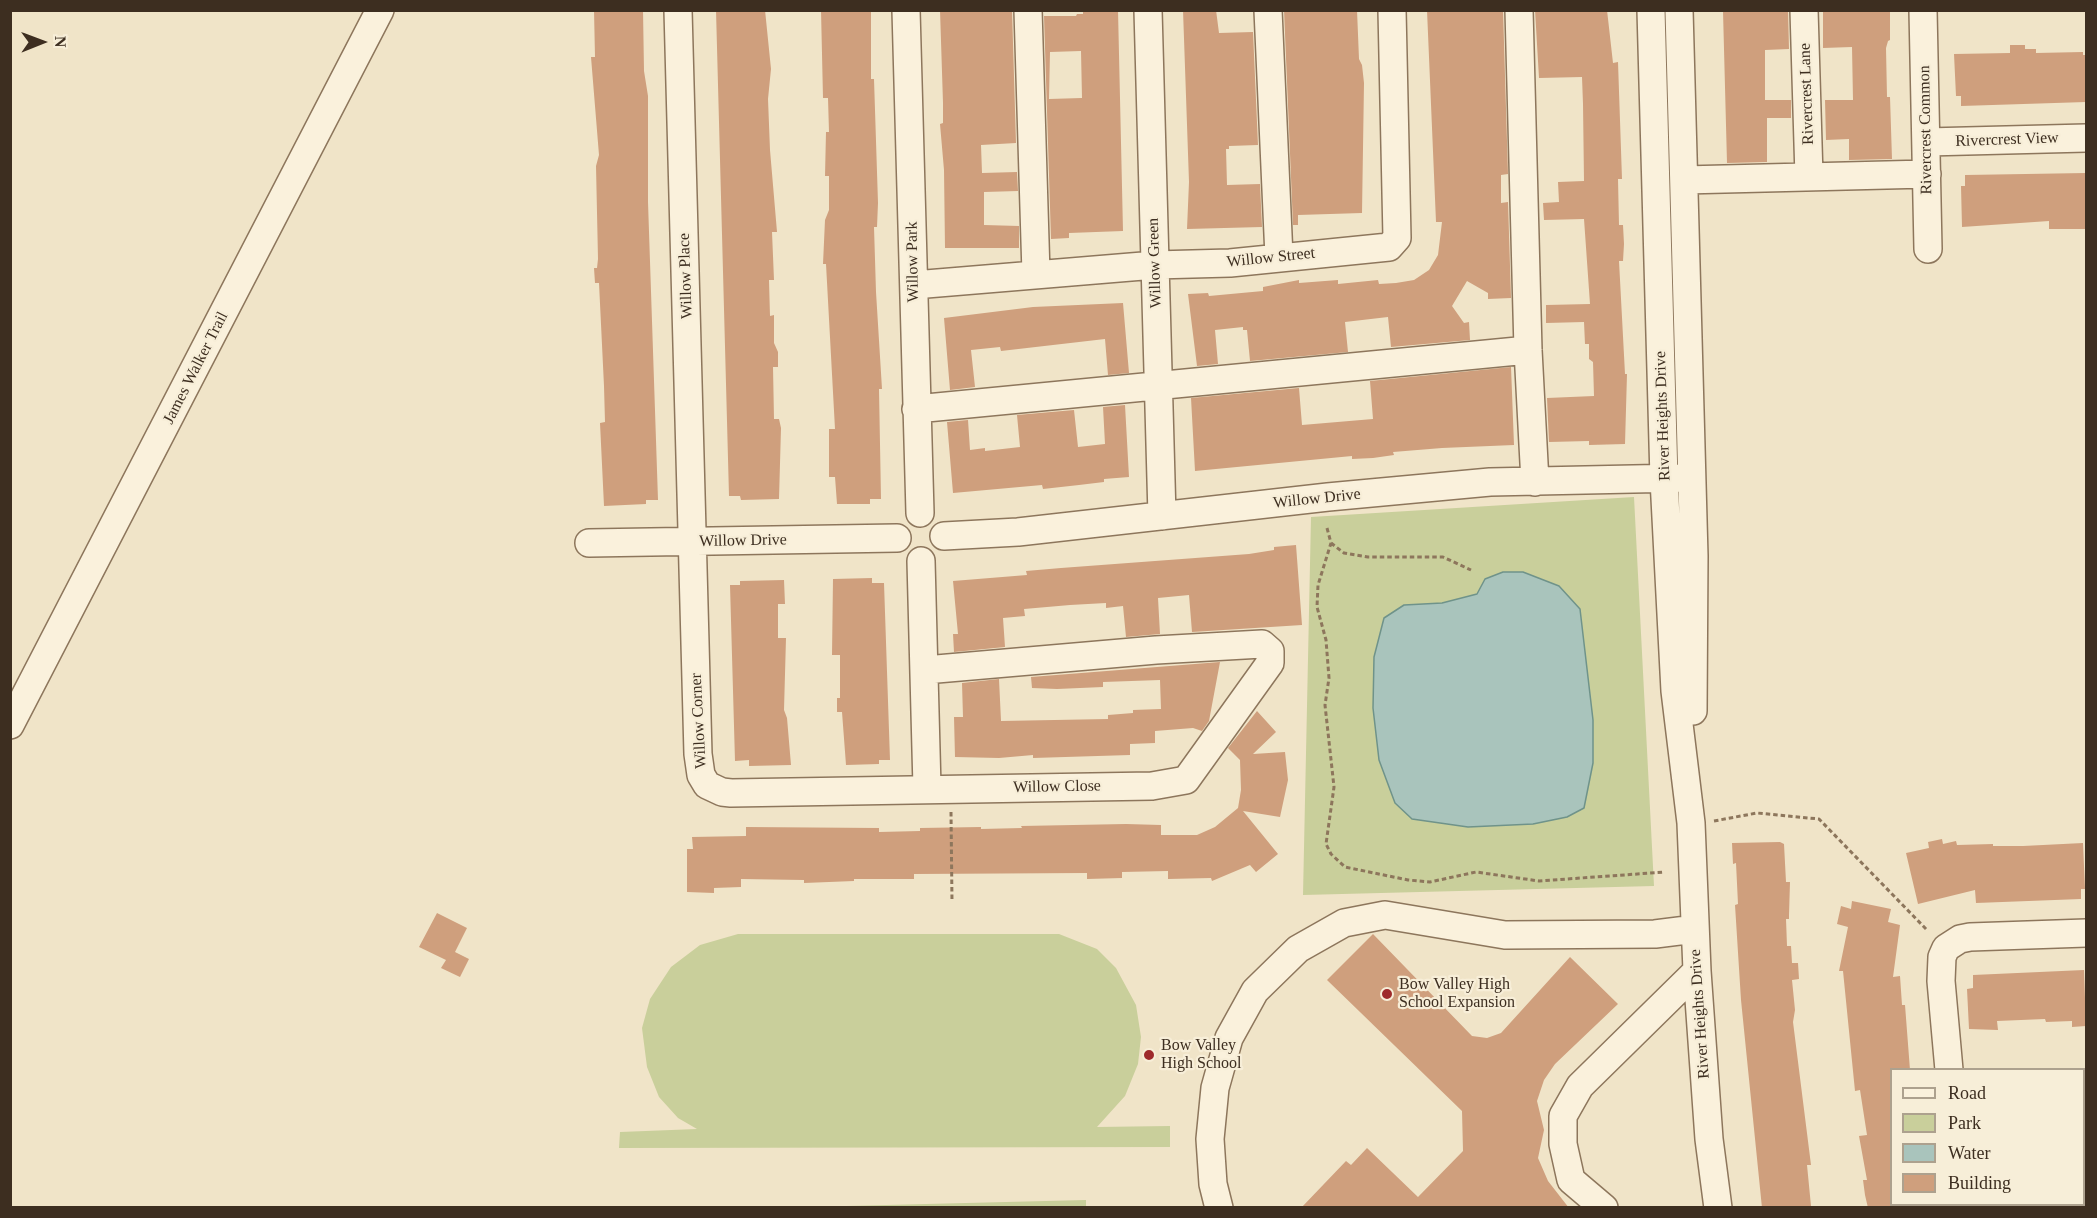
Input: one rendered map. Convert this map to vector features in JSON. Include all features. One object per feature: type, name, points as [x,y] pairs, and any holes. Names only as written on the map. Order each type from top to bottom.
[{"type":"street","name":"James Walker Trail","points":[[10,725],[380,10]]},
{"type":"street","name":"Willow Place","points":[[678,10],[694,542]]},
{"type":"street","name":"Willow Park","points":[[906,10],[920,513]]},
{"type":"street","points":[[1028,10],[1036,274]]},
{"type":"street","name":"Willow Green","points":[[1148,10],[1162,516]]},
{"type":"street","points":[[1268,10],[1280,257]]},
{"type":"street","name":"Willow Street","points":[[914,285],[1036,274],[1230,263],[1389,247],[1397,238],[1392,10]]},
{"type":"street","points":[[1519,10],[1528,350],[1535,482]]},
{"type":"street","name":"River Heights Drive","points":[[1651,10],[1664,479],[1676,691],[1702,820]]},
{"type":"street","name":"River Heights Drive","points":[[1679,10],[1694,660],[1702,820],[1695,929],[1696,971],[1709,1139],[1718,1208]]},
{"type":"street","name":"Rivercrest Lane","points":[[1804,10],[1809,177]]},
{"type":"street","name":"Rivercrest Common","points":[[1923,10],[1928,249]]},
{"type":"street","name":"Rivercrest View","points":[[1926,142],[2086,138]]},
{"type":"street","points":[[1684,180],[1927,174]]},
{"type":"street","points":[[916,409],[1528,350]]},
{"type":"street","name":"Willow Drive","points":[[944,536],[1018,532],[1328,497],[1490,482],[1691,478]]},
{"type":"street","points":[[920,513],[932,516],[938,521],[944,536],[943,543],[935,555],[921,561],[901,551],[897,538],[903,521],[920,513]]},
{"type":"street","name":"Willow Drive","points":[[589,543],[897,538]]},
{"type":"street","name":"Willow Corner","points":[[694,542],[698,754],[701,775],[707,785],[722,792],[927,788]]},
{"type":"street","points":[[921,561],[927,788]]},
{"type":"street","name":"Willow Close","points":[[925,670],[1156,650],[1262,645],[1270,651],[1270,663],[1186,780],[1152,786],[927,788]]},
{"type":"street","points":[[1219,1208],[1213,1184],[1210,1139],[1215,1088],[1229,1038],[1256,991],[1298,949],[1344,923],[1386,915],[1505,935],[1655,934],[1695,929]]},
{"type":"street","points":[[1949,1068],[1941,981],[1942,957],[1946,948],[1960,939],[1970,937],[2086,933]]},
{"type":"street","points":[[1604,1208],[1571,1180],[1563,1144],[1563,1116],[1580,1086],[1696,971]]},
{"type":"path","points":[[1327,528],[1331,543],[1318,585],[1317,607],[1326,640],[1329,678],[1325,705],[1334,787],[1326,844],[1331,854],[1345,867],[1408,880],[1430,882],[1476,872],[1539,881],[1665,872]]},
{"type":"path","points":[[1331,543],[1344,553],[1368,556],[1443,557],[1471,570]]},
{"type":"path","points":[[951,804],[952,902]]},
{"type":"path","points":[[1702,820],[1756,813],[1819,819],[1927,930]]},
{"type":"green space","points":[[1634,497],[1654,886],[1303,895],[1311,517]]},
{"type":"green space","points":[[738,934],[1059,934],[1097,949],[1116,968],[1136,1005],[1141,1037],[1138,1064],[1125,1096],[1097,1127],[1170,1126],[1170,1147],[619,1148],[620,1132],[697,1129],[678,1118],[659,1097],[647,1067],[642,1028],[650,999],[671,967],[700,945]]},
{"type":"green space","points":[[1086,1200],[1086,1208],[806,1207]]},
{"type":"water","points":[[1503,572],[1523,572],[1559,586],[1580,609],[1593,720],[1593,763],[1584,808],[1567,817],[1533,824],[1468,827],[1412,819],[1395,803],[1379,760],[1373,708],[1374,657],[1384,618],[1404,605],[1442,603],[1477,594],[1485,579]]},
{"type":"building","points":[[594,10],[643,10],[644,71],[648,96],[648,202],[658,500],[646,500],[646,504],[604,506],[600,423],[605,422],[604,386],[599,283],[595,283],[594,268],[597,268],[598,259],[596,166],[599,155],[591,57],[595,57]]},
{"type":"building","points":[[716,10],[765,10],[771,69],[768,99],[777,232],[772,232],[774,280],[769,280],[770,316],[774,315],[774,343],[778,352],[778,367],[773,367],[774,419],[779,419],[781,428],[779,499],[741,500],[740,496],[729,496]]},
{"type":"building","points":[[821,10],[871,10],[871,79],[874,79],[878,203],[877,227],[874,227],[882,389],[879,389],[881,499],[870,499],[870,504],[837,504],[835,477],[829,477],[829,429],[835,429],[826,264],[823,264],[825,220],[829,210],[829,176],[825,176],[826,132],[829,132],[828,98],[823,98]]},
{"type":"building","points":[[940,10],[1012,10],[1016,143],[981,145],[982,173],[1017,172],[1018,191],[984,192],[984,225],[1019,226],[1019,248],[945,248],[944,170],[940,124],[943,123],[943,103]]},
{"type":"building","points":[[1083,10],[1118,10],[1123,231],[1069,233],[1069,238],[1051,239],[1044,16],[1083,14]],"holes":[[[1081,51],[1082,98],[1049,99],[1050,52]]]},
{"type":"building","points":[[1183,10],[1216,10],[1219,33],[1253,32],[1258,145],[1229,146],[1229,149],[1226,149],[1227,185],[1260,184],[1262,227],[1187,229],[1189,182]]},
{"type":"building","points":[[1284,10],[1357,10],[1359,59],[1364,83],[1362,213],[1298,215],[1298,225],[1293,225]]},
{"type":"building","points":[[1427,10],[1503,10],[1508,174],[1501,175],[1501,203],[1508,202],[1511,298],[1488,299],[1488,293],[1467,281],[1452,306],[1464,323],[1469,322],[1470,340],[1391,347],[1388,317],[1345,322],[1348,352],[1250,361],[1247,330],[1243,330],[1243,327],[1215,330],[1218,364],[1197,366],[1188,294],[1208,293],[1209,296],[1263,291],[1263,287],[1299,280],[1299,283],[1338,280],[1338,284],[1378,280],[1379,284],[1396,283],[1414,280],[1429,270],[1438,255],[1442,222],[1436,222]]},
{"type":"building","points":[[1535,10],[1607,10],[1613,63],[1618,62],[1622,179],[1618,179],[1619,225],[1623,225],[1624,244],[1623,261],[1619,261],[1625,374],[1627,374],[1625,444],[1589,445],[1589,441],[1549,442],[1547,398],[1594,396],[1593,362],[1589,359],[1589,344],[1585,344],[1584,322],[1546,323],[1546,305],[1590,304],[1584,219],[1544,220],[1543,203],[1559,202],[1558,182],[1584,181],[1583,104],[1582,77],[1539,78]]},
{"type":"building","points":[[1788,10],[1789,49],[1765,50],[1765,100],[1791,100],[1791,118],[1767,118],[1767,162],[1727,163],[1723,11]]},
{"type":"building","points":[[1823,10],[1890,10],[1890,40],[1886,48],[1892,159],[1849,160],[1849,139],[1826,140],[1825,100],[1853,100],[1852,47],[1823,48]]},
{"type":"building","points":[[2010,45],[2025,45],[2025,49],[2036,49],[2036,53],[2083,52],[2083,55],[2086,55],[2086,102],[1961,106],[1961,96],[1956,96],[1954,54],[2010,53]]},
{"type":"building","points":[[2086,173],[2086,229],[2049,229],[2049,221],[1962,227],[1961,186],[1965,186],[1965,175]]},
{"type":"building","points":[[1123,303],[1129,373],[1108,375],[1105,339],[1001,351],[1000,347],[971,350],[975,387],[950,390],[944,318],[1033,307]]},
{"type":"building","points":[[1511,367],[1514,445],[1442,448],[1393,452],[1394,455],[1373,458],[1352,459],[1352,456],[1195,471],[1191,398],[1299,388],[1302,425],[1373,419],[1370,381]]},
{"type":"building","points":[[1125,405],[1129,477],[1043,489],[1042,485],[953,493],[947,422],[968,420],[970,450],[985,448],[985,451],[1020,447],[1017,415],[1074,410],[1078,447],[1105,444],[1103,407]]},
{"type":"building","points":[[1296,545],[1302,625],[1192,632],[1189,595],[1158,598],[1160,634],[1126,637],[1123,606],[1106,608],[1106,603],[1024,609],[1025,616],[1003,618],[1005,647],[954,652],[953,634],[958,634],[953,581],[1027,575],[1026,571],[1249,554],[1274,550],[1274,547]]},
{"type":"building","points":[[872,578],[872,583],[884,583],[890,760],[879,760],[879,764],[846,765],[842,712],[837,712],[837,698],[840,698],[840,655],[832,655],[833,579]]},
{"type":"building","points":[[784,580],[785,604],[778,604],[778,638],[786,638],[784,710],[787,718],[791,765],[749,766],[749,760],[735,761],[730,585],[740,585],[740,581]]},
{"type":"building","points":[[1220,662],[1209,721],[1202,731],[1193,728],[1155,731],[1155,743],[1130,744],[1130,755],[1033,758],[1033,755],[999,758],[955,757],[954,717],[963,717],[962,683],[999,679],[1001,721],[1108,719],[1108,715],[1133,713],[1133,710],[1161,709],[1160,680],[1103,682],[1103,687],[1057,689],[1032,688],[1031,677]]},
{"type":"building","points":[[1257,711],[1276,732],[1253,754],[1285,752],[1288,780],[1280,817],[1243,811],[1278,854],[1256,872],[1250,865],[1212,881],[1211,878],[1168,879],[1168,871],[1122,872],[1122,878],[1087,879],[1087,873],[914,874],[914,879],[854,879],[854,881],[804,883],[804,880],[741,879],[741,887],[714,888],[714,893],[687,892],[687,849],[693,849],[692,837],[746,836],[746,827],[879,828],[879,832],[920,831],[920,828],[981,827],[981,829],[1126,824],[1161,825],[1161,835],[1197,835],[1215,827],[1238,808],[1241,790],[1240,760],[1228,748]]},
{"type":"building","points":[[1942,839],[1943,844],[1956,841],[1957,845],[2023,846],[2083,843],[2085,889],[2081,889],[2081,899],[1976,903],[1975,890],[1918,904],[1906,853],[1929,848],[1928,842]]},
{"type":"building","points":[[1780,842],[1784,844],[1786,882],[1790,882],[1789,919],[1786,919],[1787,946],[1791,946],[1792,963],[1798,963],[1799,979],[1792,980],[1795,1010],[1793,1022],[1811,1165],[1807,1165],[1811,1206],[1800,1208],[1762,1208],[1741,1000],[1735,905],[1738,904],[1736,863],[1733,864],[1732,843]]},
{"type":"building","points":[[1852,901],[1891,909],[1888,922],[1900,925],[1893,977],[1900,976],[1902,1005],[1905,1005],[1910,1068],[1890,1068],[1890,1206],[1892,1208],[1868,1208],[1865,1195],[1863,1180],[1867,1180],[1859,1136],[1867,1135],[1860,1090],[1855,1091],[1843,971],[1839,971],[1848,927],[1837,924],[1841,906],[1851,909]]},
{"type":"building","points":[[437,913],[467,928],[455,952],[469,959],[460,977],[441,968],[446,960],[419,947]]},
{"type":"building","points":[[1373,934],[1472,1036],[1487,1038],[1501,1033],[1570,957],[1618,1004],[1555,1064],[1544,1080],[1537,1101],[1544,1130],[1538,1158],[1548,1181],[1569,1208],[1301,1208],[1346,1161],[1351,1165],[1367,1148],[1418,1197],[1463,1151],[1462,1111],[1327,980]]},
{"type":"building","points":[[2084,970],[2086,1026],[2072,1027],[2072,1021],[2046,1022],[2045,1019],[1997,1021],[1998,1030],[1969,1029],[1967,989],[1973,988],[1973,975]]},
{"type":"place","name":"Bow Valley High School Expansion","points":[[1387,994]]},
{"type":"place","name":"Bow Valley High School","points":[[1149,1055]]}]
